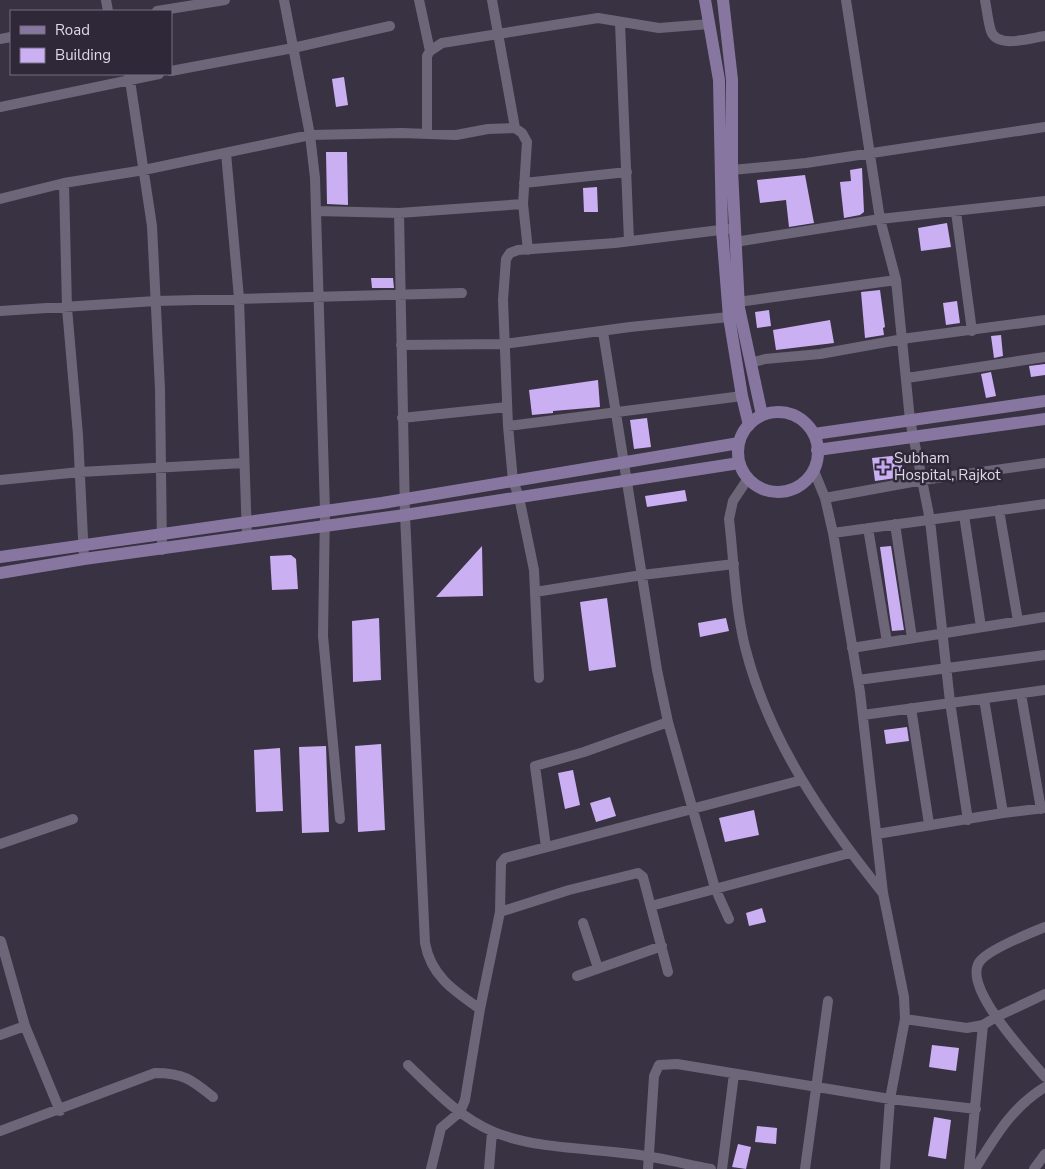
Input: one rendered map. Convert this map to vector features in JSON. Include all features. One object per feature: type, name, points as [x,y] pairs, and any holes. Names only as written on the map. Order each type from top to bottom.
[{"type":"main road","points":[[706,0],[719,80],[728,229],[729,317],[742,396],[749,425]]},
{"type":"main road","points":[[723,0],[732,80],[732,170],[728,229],[735,242],[738,302],[762,415]]},
{"type":"main road","points":[[814,434],[1045,401]]},
{"type":"main road","points":[[774,412],[798,417],[814,434],[818,450],[818,459],[814,471],[805,482],[794,490],[780,492],[766,491],[747,480],[739,463],[739,443],[749,425],[762,415],[774,412]]},
{"type":"main road","points":[[818,450],[1045,420]]},
{"type":"main road","points":[[0,557],[406,499],[739,443]]},
{"type":"main road","points":[[0,573],[84,559],[162,550],[405,515],[739,463]]},
{"type":"street","points":[[163,10],[225,0]]},
{"type":"street","points":[[284,0],[310,135],[316,211],[325,511],[324,636],[340,819]]},
{"type":"street","points":[[419,0],[430,51]]},
{"type":"street","points":[[492,0],[515,128]]},
{"type":"street","points":[[846,0],[880,219],[896,280],[910,420],[930,520],[944,633],[950,702],[968,820]]},
{"type":"street","points":[[986,0],[991,32],[997,39],[1005,41],[1045,36]]},
{"type":"street","points":[[427,134],[427,56],[430,51],[451,40],[498,36],[598,18],[659,28],[710,24]]},
{"type":"street","points":[[620,23],[630,241]]},
{"type":"street","points":[[172,72],[293,48],[390,26]]},
{"type":"street","points":[[0,107],[130,76],[144,75]]},
{"type":"street","points":[[130,76],[152,226],[162,467],[162,550]]},
{"type":"street","points":[[732,170],[869,154],[1045,127]]},
{"type":"street","points":[[0,198],[64,183],[144,170],[310,135],[456,135],[488,129],[515,128],[522,133],[527,142],[523,204],[528,250]]},
{"type":"street","points":[[226,153],[239,298],[247,537]]},
{"type":"street","points":[[524,183],[627,172]]},
{"type":"street","points":[[64,183],[68,308],[80,472],[84,559]]},
{"type":"street","points":[[735,242],[880,219],[1045,201]]},
{"type":"street","points":[[316,211],[399,213],[523,204]]},
{"type":"street","points":[[956,212],[972,331]]},
{"type":"street","points":[[399,213],[405,515],[425,943],[428,958],[434,970],[447,985],[480,1010]]},
{"type":"street","points":[[539,678],[534,570],[519,497],[513,481],[508,426],[503,300],[506,259],[510,253],[518,250],[630,241],[728,229]]},
{"type":"street","points":[[738,302],[896,280]]},
{"type":"street","points":[[0,311],[156,301],[462,294]]},
{"type":"street","points":[[401,346],[504,344],[729,317]]},
{"type":"street","points":[[750,363],[765,359],[820,354],[902,339],[1045,320]]},
{"type":"street","points":[[603,332],[614,412],[668,722],[715,888],[729,919]]},
{"type":"street","points":[[907,378],[1045,357]]},
{"type":"street","points":[[508,426],[742,396]]},
{"type":"street","points":[[402,418],[507,407]]},
{"type":"street","points":[[0,480],[80,472],[244,463]]},
{"type":"street","points":[[825,498],[923,480],[1045,464]]},
{"type":"street","points":[[814,471],[825,498],[833,533],[858,680],[888,930],[899,966],[905,1019],[890,1098],[884,1169]]},
{"type":"street","points":[[747,480],[730,509],[729,519],[745,646],[754,680],[793,765],[802,780],[850,853],[883,892]]},
{"type":"street","points":[[833,533],[1045,504]]},
{"type":"street","points":[[999,510],[1018,621]]},
{"type":"street","points":[[964,515],[981,627]]},
{"type":"street","points":[[895,524],[912,638]]},
{"type":"street","points":[[868,528],[887,642]]},
{"type":"street","points":[[535,592],[642,575],[734,564]]},
{"type":"street","points":[[852,648],[1045,617]]},
{"type":"street","points":[[858,680],[1045,654]]},
{"type":"street","points":[[863,715],[1045,690]]},
{"type":"street","points":[[877,834],[929,824],[1043,808],[1021,694]]},
{"type":"street","points":[[984,699],[1003,813]]},
{"type":"street","points":[[910,708],[929,824]]},
{"type":"street","points":[[546,847],[535,766],[584,752],[668,722]]},
{"type":"street","points":[[431,1169],[441,1128],[460,1112],[470,1077],[480,1010],[500,912],[501,863],[505,858],[802,780]]},
{"type":"street","points":[[0,844],[73,819]]},
{"type":"street","points":[[651,906],[850,853]]},
{"type":"street","points":[[500,912],[569,890],[631,873],[638,873],[643,877],[668,972]]},
{"type":"street","points":[[583,923],[598,968]]},
{"type":"street","points":[[1045,927],[985,956],[977,966],[977,985],[996,1016],[1045,1077]]},
{"type":"street","points":[[1,941],[25,1026],[60,1111]]},
{"type":"street","points":[[577,976],[662,946]]},
{"type":"street","points":[[905,1019],[967,1028],[983,1025],[996,1016],[1045,994]]},
{"type":"street","points":[[805,1169],[828,1001]]},
{"type":"street","points":[[969,1169],[983,1025]]},
{"type":"street","points":[[0,1035],[25,1026]]},
{"type":"street","points":[[408,1064],[445,1101],[466,1118],[492,1132],[512,1138],[649,1157],[710,1169]]},
{"type":"street","points":[[648,1169],[654,1076],[659,1065],[678,1064],[817,1088],[976,1109]]},
{"type":"street","points":[[0,1131],[60,1111],[83,1099],[155,1073],[170,1073],[186,1077],[213,1097]]},
{"type":"street","points":[[722,1169],[734,1074]]},
{"type":"street","points":[[975,1169],[1011,1114],[1030,1096],[1045,1087]]},
{"type":"street","points":[[489,1169],[492,1132]]},
{"type":"street","points":[[1034,1169],[1045,1154]]},
{"type":"building","points":[[344,77],[348,105],[336,107],[332,79]]},
{"type":"building","points":[[326,152],[347,152],[348,205],[327,204]]},
{"type":"building","points":[[862,168],[864,212],[860,215],[844,218],[840,182],[851,181],[850,170]]},
{"type":"building","points":[[805,175],[814,223],[789,227],[786,200],[760,203],[757,180]]},
{"type":"building","points":[[597,187],[598,212],[584,212],[583,188]]},
{"type":"building","points":[[947,223],[951,247],[921,251],[918,228]]},
{"type":"building","points":[[371,278],[393,278],[394,288],[372,288]]},
{"type":"building","points":[[880,290],[885,327],[883,328],[884,335],[865,338],[861,292]]},
{"type":"building","points":[[957,301],[960,323],[946,325],[943,303]]},
{"type":"building","points":[[769,310],[771,326],[757,328],[755,312]]},
{"type":"building","points":[[830,320],[834,343],[776,350],[773,330]]},
{"type":"building","points":[[1001,335],[1003,356],[994,358],[991,336]]},
{"type":"building","points":[[1045,364],[1045,375],[1031,377],[1029,366]]},
{"type":"building","points":[[991,372],[996,396],[986,398],[981,374]]},
{"type":"building","points":[[598,380],[600,407],[553,411],[553,413],[532,415],[529,390]]},
{"type":"building","points":[[647,418],[651,447],[634,449],[630,420]]},
{"type":"building","points":[[901,455],[903,477],[875,481],[872,458]]},
{"type":"building","points":[[685,490],[687,501],[647,507],[645,496]]},
{"type":"building","points":[[482,546],[483,596],[436,597]]},
{"type":"building","points":[[891,546],[904,630],[892,631],[880,547]]},
{"type":"building","points":[[291,555],[296,559],[298,589],[272,590],[270,556]]},
{"type":"building","points":[[607,598],[616,667],[589,671],[580,602]]},
{"type":"building","points":[[379,618],[381,680],[353,682],[352,621]]},
{"type":"building","points":[[726,618],[729,631],[700,637],[698,623]]},
{"type":"building","points":[[907,727],[909,741],[886,744],[884,730]]},
{"type":"building","points":[[381,744],[385,830],[358,832],[355,746]]},
{"type":"building","points":[[326,746],[329,832],[302,833],[299,747]]},
{"type":"building","points":[[280,748],[283,811],[256,812],[254,750]]},
{"type":"building","points":[[573,770],[580,805],[565,809],[558,773]]},
{"type":"building","points":[[610,797],[616,816],[596,822],[590,803]]},
{"type":"building","points":[[754,810],[759,835],[725,842],[719,818]]},
{"type":"building","points":[[762,908],[766,922],[749,926],[746,913]]},
{"type":"building","points":[[932,1045],[959,1048],[956,1071],[929,1067]]},
{"type":"building","points":[[934,1117],[951,1120],[946,1159],[928,1156]]},
{"type":"building","points":[[757,1126],[777,1128],[776,1144],[755,1142]]},
{"type":"building","points":[[738,1144],[751,1147],[746,1169],[732,1167]]},
{"type":"place","name":"Subham Hospital, Rajkot","points":[[883,467]]}]
